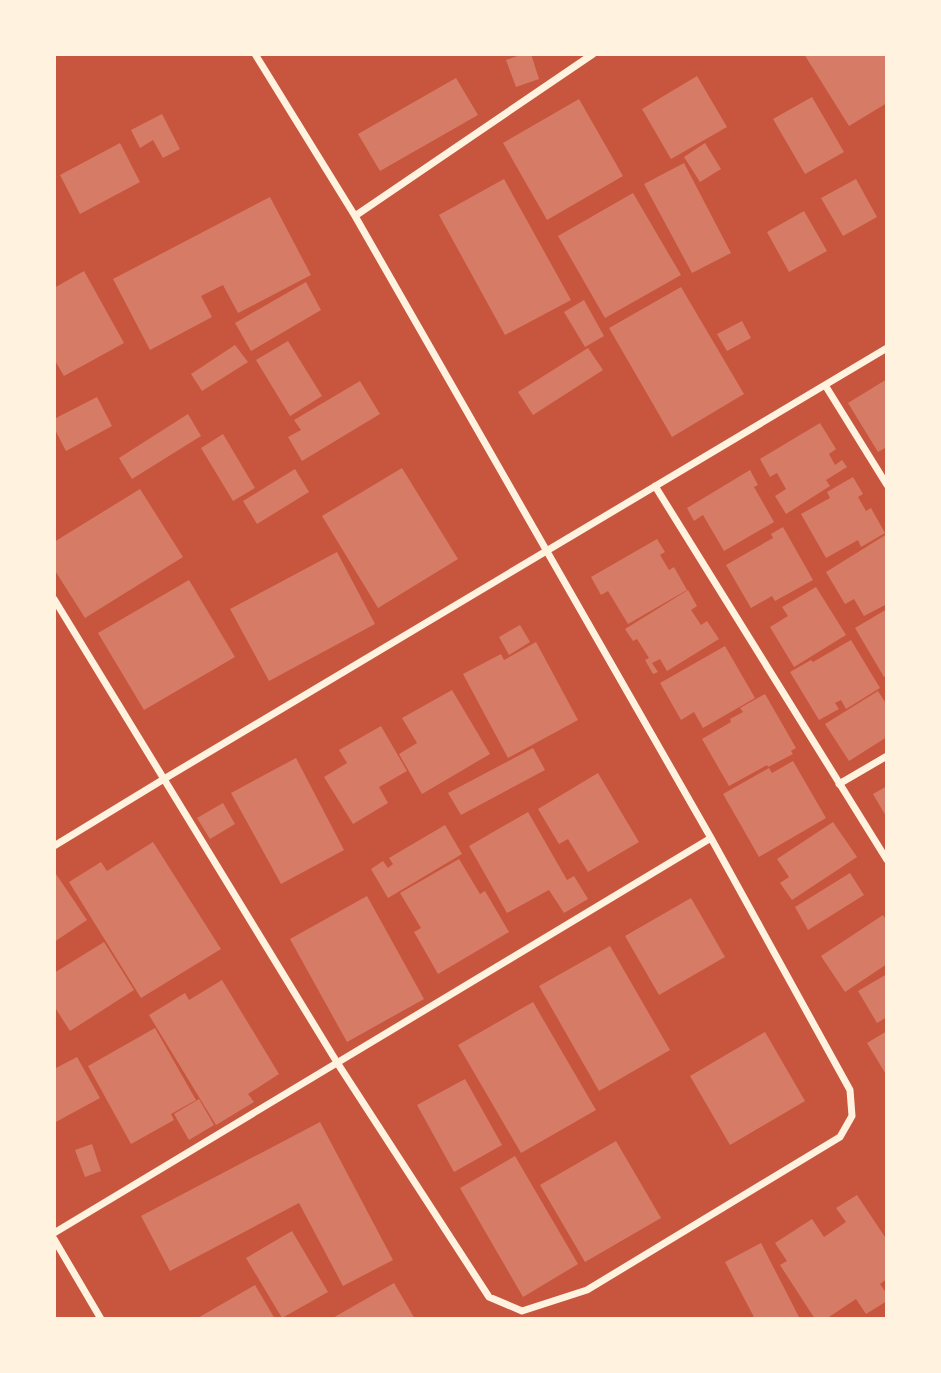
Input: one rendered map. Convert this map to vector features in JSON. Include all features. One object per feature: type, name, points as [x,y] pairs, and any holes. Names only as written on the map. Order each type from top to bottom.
[{"type":"street","points":[[54,599],[338,1064],[489,1297],[522,1311],[587,1290],[840,1137],[852,1116],[850,1090],[711,838],[355,216],[255,54]]},
{"type":"street","points":[[355,216],[593,54]]},
{"type":"street","points":[[54,846],[887,348]]},
{"type":"street","points":[[825,385],[887,485]]},
{"type":"street","points":[[655,486],[887,860]]},
{"type":"street","points":[[839,784],[887,756]]},
{"type":"street","points":[[54,1233],[711,838]]},
{"type":"street","points":[[54,1239],[101,1319]]},
{"type":"building","points":[[531,54],[539,79],[516,87],[506,60]]},
{"type":"building","points":[[804,54],[887,54],[887,103],[849,126]]},
{"type":"building","points":[[697,76],[727,127],[671,159],[642,109]]},
{"type":"building","points":[[456,78],[478,115],[380,171],[358,134]]},
{"type":"building","points":[[812,97],[844,152],[805,174],[773,119]]},
{"type":"building","points":[[579,99],[623,176],[547,220],[503,143]]},
{"type":"building","points":[[162,114],[180,149],[163,158],[153,140],[140,148],[131,130]]},
{"type":"building","points":[[120,143],[140,182],[80,214],[60,175]]},
{"type":"building","points":[[705,143],[721,169],[700,182],[684,157]]},
{"type":"building","points":[[684,163],[731,253],[692,273],[644,184]]},
{"type":"building","points":[[504,179],[571,300],[505,335],[439,215]]},
{"type":"building","points":[[856,179],[877,217],[843,236],[821,198]]},
{"type":"building","points":[[633,193],[681,275],[605,318],[558,236]]},
{"type":"building","points":[[270,197],[311,275],[238,313],[223,285],[201,296],[212,317],[150,350],[113,279]]},
{"type":"building","points":[[804,211],[827,251],[789,272],[767,232]]},
{"type":"building","points":[[84,271],[124,343],[64,376],[54,359],[54,288]]},
{"type":"building","points":[[306,282],[321,310],[251,351],[235,323]]},
{"type":"building","points":[[681,287],[744,394],[672,437],[609,328]]},
{"type":"building","points":[[584,300],[604,336],[585,347],[564,312]]},
{"type":"building","points":[[742,321],[751,338],[727,351],[717,334]]},
{"type":"building","points":[[288,341],[322,396],[290,416],[256,360]]},
{"type":"building","points":[[235,345],[248,362],[202,391],[191,374]]},
{"type":"building","points":[[588,348],[603,370],[533,415],[518,392]]},
{"type":"building","points":[[887,379],[887,447],[878,452],[848,403]]},
{"type":"building","points":[[360,381],[380,414],[302,461],[288,437],[301,430],[294,420]]},
{"type":"building","points":[[97,397],[112,426],[66,451],[54,428],[54,419]]},
{"type":"building","points":[[188,414],[201,436],[132,479],[119,458]]},
{"type":"building","points":[[820,423],[836,449],[829,454],[835,465],[842,460],[847,467],[826,480],[830,486],[786,514],[775,496],[786,489],[777,473],[770,477],[760,459]]},
{"type":"building","points":[[223,434],[255,488],[233,501],[201,448]]},
{"type":"building","points":[[402,468],[458,559],[378,608],[322,516]]},
{"type":"building","points":[[295,469],[309,492],[257,524],[243,501]]},
{"type":"building","points":[[750,470],[758,485],[754,487],[774,522],[724,551],[703,515],[694,521],[687,508]]},
{"type":"building","points":[[853,477],[863,494],[858,497],[866,511],[871,508],[885,533],[861,547],[858,540],[826,558],[801,514],[830,498],[827,492]]},
{"type":"building","points":[[140,489],[183,557],[85,618],[54,569],[54,542]]},
{"type":"building","points":[[783,527],[813,580],[775,601],[772,596],[751,608],[726,565],[773,538],[771,534]]},
{"type":"building","points":[[887,534],[887,604],[864,616],[854,599],[845,604],[826,572]]},
{"type":"building","points":[[657,539],[665,552],[660,555],[669,570],[674,567],[687,590],[628,624],[608,591],[601,595],[591,577]]},
{"type":"building","points":[[337,552],[375,624],[269,681],[230,609]]},
{"type":"building","points":[[189,580],[235,657],[144,710],[98,633]]},
{"type":"building","points":[[816,587],[846,635],[794,667],[770,627],[788,616],[782,607]]},
{"type":"building","points":[[688,590],[697,606],[691,610],[701,625],[707,621],[719,639],[667,671],[660,659],[652,663],[658,672],[653,674],[645,660],[649,658],[637,639],[633,641],[625,629]]},
{"type":"building","points":[[887,609],[887,675],[884,677],[855,628]]},
{"type":"building","points":[[520,625],[530,642],[509,655],[499,637]]},
{"type":"building","points":[[851,640],[880,688],[846,709],[841,700],[835,703],[839,709],[819,720],[790,672]]},
{"type":"building","points":[[536,642],[578,720],[508,758],[463,674],[501,654],[504,660]]},
{"type":"building","points":[[725,646],[755,698],[703,728],[694,712],[681,720],[660,683]]},
{"type":"building","points":[[452,690],[490,754],[422,794],[399,754],[417,743],[402,718]]},
{"type":"building","points":[[878,691],[887,705],[887,737],[849,761],[825,724]]},
{"type":"building","points":[[765,694],[796,748],[791,751],[793,754],[729,786],[702,739],[731,722],[730,719],[743,712],[740,708]]},
{"type":"building","points":[[381,726],[407,771],[379,787],[388,803],[353,824],[324,777],[347,763],[339,750]]},
{"type":"building","points":[[533,748],[545,770],[461,815],[448,793]]},
{"type":"building","points":[[296,758],[344,850],[281,884],[231,793]]},
{"type":"building","points":[[793,761],[826,818],[759,857],[723,794],[769,768],[772,773]]},
{"type":"building","points":[[598,773],[639,842],[588,872],[568,839],[559,844],[538,809]]},
{"type":"building","points":[[887,786],[887,818],[873,794]]},
{"type":"building","points":[[223,803],[235,824],[210,839],[197,818]]},
{"type":"building","points":[[528,812],[567,880],[574,876],[588,899],[564,913],[549,890],[507,913],[469,846]]},
{"type":"building","points":[[833,822],[857,857],[792,900],[780,883],[789,877],[777,859]]},
{"type":"building","points":[[445,825],[462,854],[388,898],[371,869],[383,861],[388,868],[393,864],[389,858]]},
{"type":"building","points":[[153,842],[221,949],[141,998],[69,882],[101,862],[107,871]]},
{"type":"building","points":[[459,859],[480,894],[485,891],[509,932],[438,974],[414,932],[421,928],[400,893]]},
{"type":"building","points":[[54,871],[87,920],[54,942]]},
{"type":"building","points":[[850,873],[864,895],[808,930],[795,907]]},
{"type":"building","points":[[367,896],[424,999],[347,1042],[290,939]]},
{"type":"building","points":[[691,898],[725,957],[659,995],[625,936]]},
{"type":"building","points":[[883,915],[887,921],[887,964],[845,992],[821,956]]},
{"type":"building","points":[[104,942],[134,990],[70,1031],[54,1006],[54,973]]},
{"type":"building","points":[[610,946],[670,1050],[599,1091],[539,986]]},
{"type":"building","points":[[887,974],[887,1017],[877,1023],[858,991]]},
{"type":"building","points":[[222,980],[279,1074],[248,1094],[254,1102],[216,1125],[149,1015],[185,993],[189,1000]]},
{"type":"building","points":[[533,1002],[596,1110],[521,1153],[458,1045]]},
{"type":"building","points":[[155,1028],[196,1100],[171,1114],[174,1120],[131,1144],[88,1066]]},
{"type":"building","points":[[887,1031],[887,1076],[867,1043]]},
{"type":"building","points":[[765,1032],[805,1101],[730,1145],[690,1076]]},
{"type":"building","points":[[77,1057],[100,1098],[54,1123],[54,1069]]},
{"type":"building","points":[[465,1079],[502,1145],[454,1172],[417,1105]]},
{"type":"building","points":[[199,1099],[214,1125],[189,1140],[174,1114]]},
{"type":"building","points":[[320,1122],[393,1260],[343,1286],[299,1203],[170,1271],[141,1216]]},
{"type":"building","points":[[616,1141],[661,1218],[585,1262],[540,1185]]},
{"type":"building","points":[[92,1144],[101,1171],[85,1177],[75,1150]]},
{"type":"building","points":[[515,1156],[578,1264],[523,1297],[460,1188]]},
{"type":"building","points":[[857,1195],[887,1240],[887,1279],[880,1284],[887,1294],[887,1301],[866,1314],[856,1299],[826,1319],[815,1319],[780,1265],[787,1261],[775,1243],[812,1219],[824,1237],[846,1222],[836,1208]]},
{"type":"building","points":[[292,1231],[328,1292],[282,1318],[246,1258]]},
{"type":"building","points":[[761,1243],[800,1319],[755,1319],[725,1262]]},
{"type":"building","points":[[394,1283],[415,1319],[331,1319]]},
{"type":"building","points":[[255,1285],[275,1319],[196,1319]]}]
